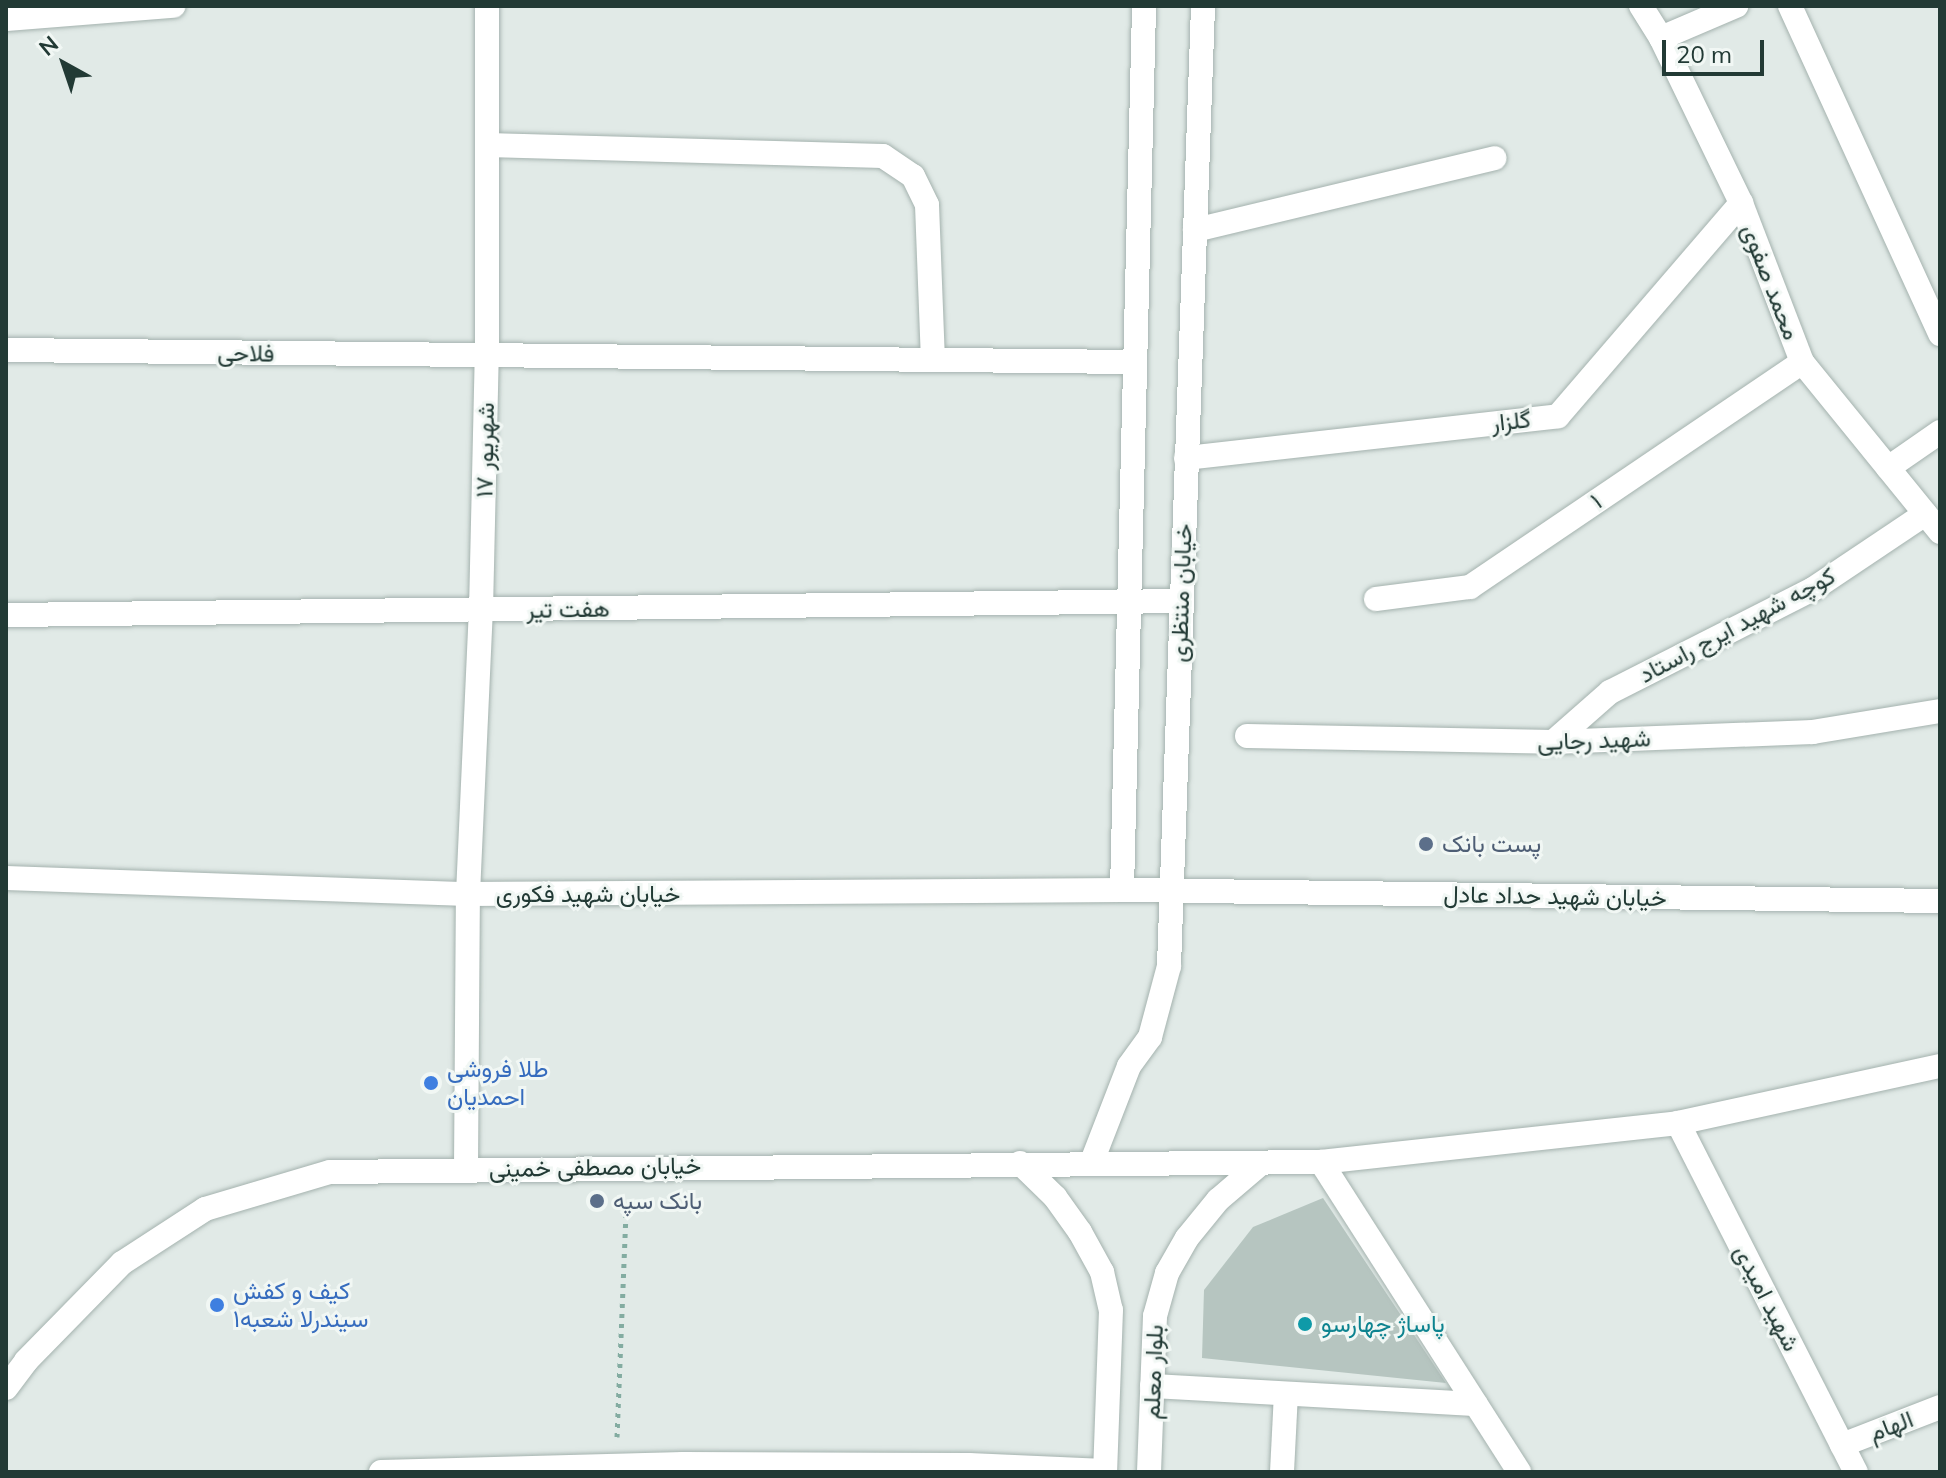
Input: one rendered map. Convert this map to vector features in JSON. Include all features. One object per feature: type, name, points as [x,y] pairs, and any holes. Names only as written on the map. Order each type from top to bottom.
[{"type":"street","points":[[6,19],[173,6]]},
{"type":"street","name":"۱۷ شهریور","points":[[466,1168],[468,894],[481,610],[487,355],[487,6]]},
{"type":"street","points":[[1122,890],[1144,6]]},
{"type":"street","name":"خیابان منتظری","points":[[1091,1164],[1129,1066],[1150,1037],[1169,966],[1203,6]]},
{"type":"street","name":"محمد صفوی","points":[[1641,6],[1661,38],[1741,203],[1802,362],[1933,523]]},
{"type":"street","points":[[1661,38],[1736,6]]},
{"type":"street","points":[[1790,6],[1940,334]]},
{"type":"street","points":[[487,145],[883,156],[913,176],[927,205],[933,359]]},
{"type":"street","points":[[1195,230],[1494,158]]},
{"type":"street","name":"گلزار","points":[[1186,458],[1558,416],[1741,203]]},
{"type":"street","name":"فلاحی","points":[[6,350],[1135,362]]},
{"type":"street","name":"۱","points":[[1376,599],[1470,587],[1802,362]]},
{"type":"street","points":[[1888,468],[1940,432]]},
{"type":"street","name":"کوچه شهید ایرج راستاد","points":[[1553,742],[1610,692],[1813,589],[1933,523]]},
{"type":"street","name":"هفت تیر","points":[[6,615],[1181,601]]},
{"type":"street","name":"شهید رجایی","points":[[1247,736],[1553,742],[1813,732],[1940,711]]},
{"type":"street","name":"خیابان شهید فکوری","points":[[6,878],[468,894],[1170,891]]},
{"type":"street","name":"خیابان شهید حداد عادل","points":[[1170,891],[1940,901]]},
{"type":"street","points":[[1259,1165],[1321,1162],[1678,1123],[1940,1066]]},
{"type":"street","name":"شهید امیدی","points":[[1678,1123],[1856,1472]]},
{"type":"street","points":[[1321,1162],[1519,1472]]},
{"type":"street","name":"خیابان مصطفی خمینی","points":[[6,1388],[26,1361],[122,1263],[205,1209],[330,1172],[1020,1163],[1259,1165]]},
{"type":"street","name":"بلوار معلم","points":[[1020,1163],[1055,1197],[1080,1232],[1102,1272],[1111,1310],[1105,1472]]},
{"type":"street","name":"بلوار معلم","points":[[1149,1472],[1155,1316],[1167,1273],[1187,1238],[1218,1200],[1259,1165]]},
{"type":"street","points":[[1152,1386],[1476,1404]]},
{"type":"street","points":[[1282,1472],[1286,1394]]},
{"type":"street","name":"الهام","points":[[1842,1445],[1940,1407]]},
{"type":"street","points":[[381,1472],[616,1466],[969,1465],[1105,1472]]},
{"type":"path","points":[[616,1466],[626,1209]]},
{"type":"building","name":"پاساژ چهارسو","points":[[1323,1198],[1446,1383],[1202,1358],[1204,1290],[1253,1227]]},
{"type":"place","name":"پست بانک","points":[[1426,844]]},
{"type":"place","name":"طلا فروشی احمدیان","points":[[431,1083]]},
{"type":"place","name":"بانک سپه","points":[[597,1201]]},
{"type":"place","name":"کیف و کفش سیندرلا شعبه۱","points":[[217,1305]]},
{"type":"place","name":"پاساژ چهارسو","points":[[1305,1324]]}]
